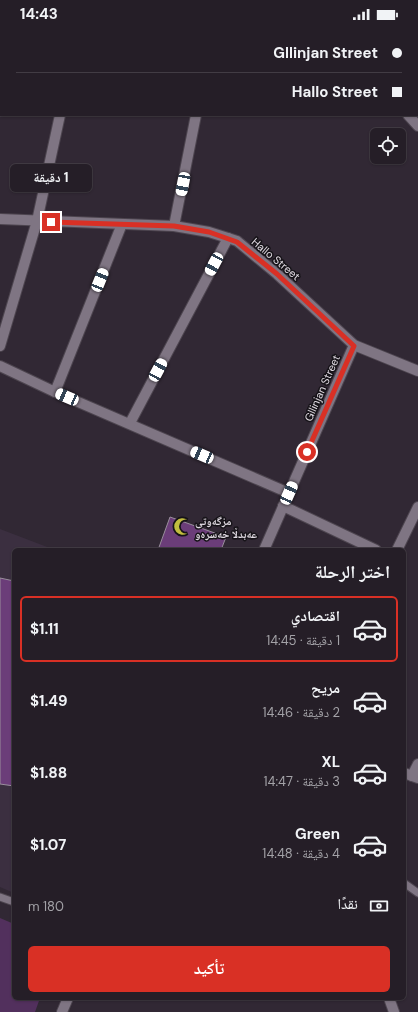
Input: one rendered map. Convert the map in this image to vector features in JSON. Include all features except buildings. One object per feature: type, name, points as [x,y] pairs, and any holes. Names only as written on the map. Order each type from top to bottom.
[{"type":"street","points":[[0,346],[37,221],[60,116]]},
{"type":"street","points":[[174,226],[196,116]]},
{"type":"street","points":[[409,116],[418,126]]},
{"type":"street","name":"Hallo Street","points":[[0,219],[174,226],[209,232],[228,238],[237,242],[277,274],[354,346],[418,371]]},
{"type":"street","points":[[55,392],[122,224]]},
{"type":"street","points":[[130,423],[228,238]]},
{"type":"street","name":"Gllinjan Street","points":[[265,548],[354,346]]},
{"type":"street","points":[[0,366],[55,392],[130,423],[289,493]]},
{"type":"street","points":[[283,506],[372,548]]},
{"type":"street","points":[[398,548],[418,507]]},
{"type":"street","points":[[411,776],[418,764]]},
{"type":"street","points":[[62,1012],[67,1000]]},
{"type":"street","points":[[390,1000],[394,1012]]},
{"type":"lane","points":[[406,884],[418,893]]},
{"type":"lane","points":[[0,897],[12,901]]},
{"type":"shaded area","points":[[0,529],[50,548],[12,548],[12,892],[0,887]]},
{"type":"shaded area","points":[[0,918],[12,923],[12,1000],[39,1000],[35,1012],[0,1012]]},
{"type":"place","name":"مزگەوتی عەبدڵا خەسرەو","points":[[182,527]]},
{"type":"route","points":[[51,222],[174,226],[209,232],[237,242],[277,274],[354,346],[307,452]]}]
